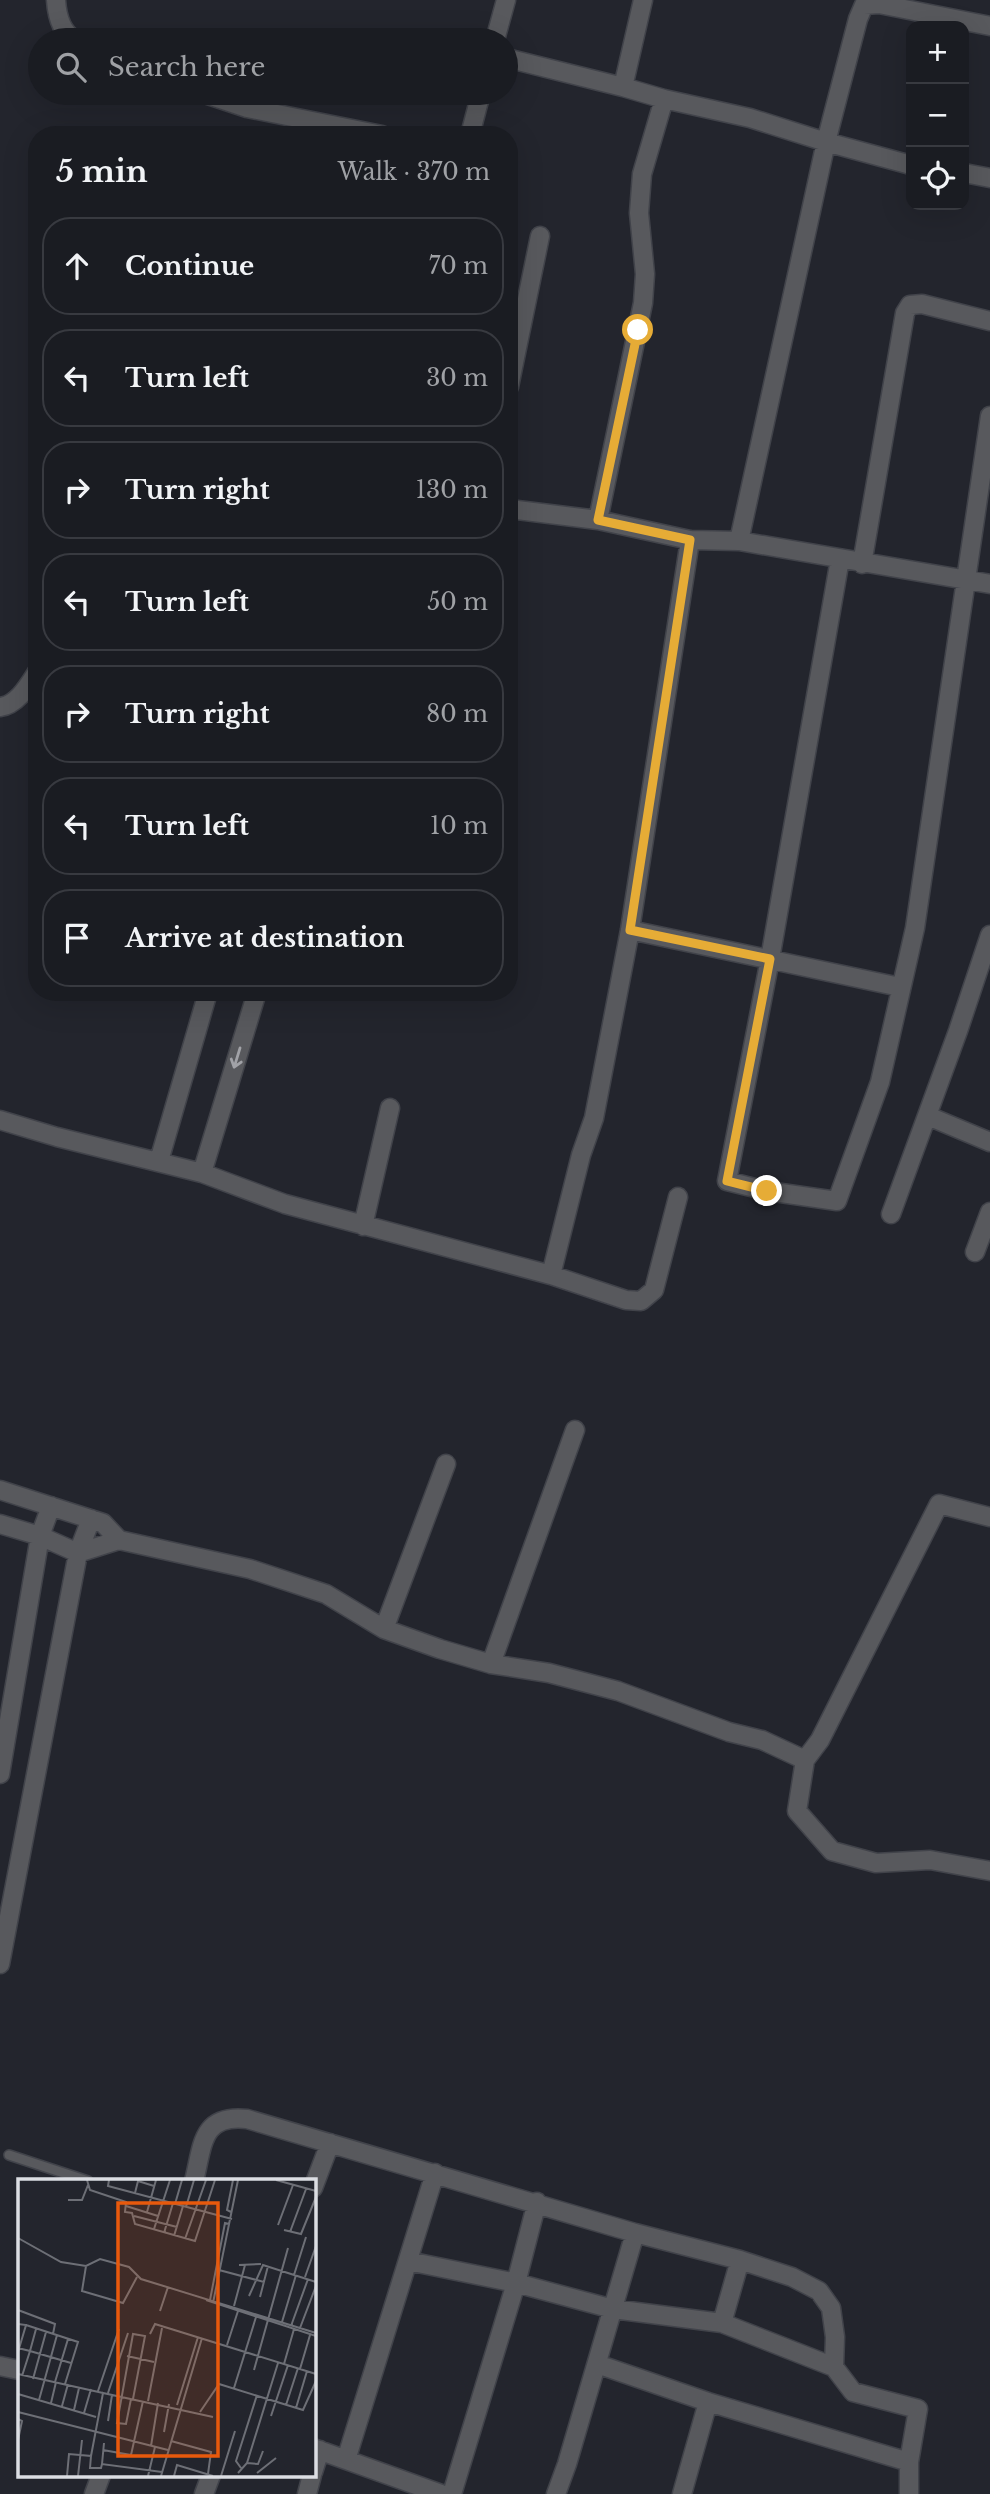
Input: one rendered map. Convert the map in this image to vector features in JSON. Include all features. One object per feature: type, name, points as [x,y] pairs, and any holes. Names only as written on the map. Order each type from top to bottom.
[{"type":"street","points":[[56,0],[57,14],[63,28]]},
{"type":"street","points":[[498,28],[506,0]]},
{"type":"street","points":[[623,86],[643,0]]},
{"type":"street","points":[[739,541],[826,142],[864,5],[879,4],[990,26]]},
{"type":"street","points":[[518,61],[623,86],[664,99],[750,118],[906,164]]},
{"type":"street","points":[[598,520],[643,303],[645,274],[639,213],[642,174],[664,99]]},
{"type":"street","points":[[238,105],[337,126]]},
{"type":"street","points":[[472,126],[478,105]]},
{"type":"street","points":[[969,174],[990,178]]},
{"type":"street","points":[[518,343],[540,236]]},
{"type":"street","points":[[862,564],[905,313],[910,305],[922,304],[990,321]]},
{"type":"street","points":[[840,559],[770,959],[727,1181],[767,1191],[837,1201],[880,1082],[915,928],[990,416]]},
{"type":"street","points":[[518,510],[598,520],[690,540],[739,541],[990,584]]},
{"type":"street","points":[[551,1275],[594,1118],[630,930],[690,540]]},
{"type":"street","points":[[0,707],[8,706],[28,686]]},
{"type":"street","points":[[630,930],[900,986]]},
{"type":"street","points":[[891,1214],[990,935]]},
{"type":"street","points":[[159,1161],[205,1001]]},
{"type":"street","points":[[202,1172],[254,1001]]},
{"type":"street","points":[[363,1226],[390,1108]]},
{"type":"street","points":[[928,1116],[990,1142]]},
{"type":"street","points":[[0,1120],[57,1137],[202,1172],[285,1204],[551,1275],[626,1300],[641,1301],[654,1290],[678,1197]]},
{"type":"street","points":[[975,1252],[990,1212]]},
{"type":"street","points":[[491,1664],[575,1430]]},
{"type":"street","points":[[384,1629],[446,1464]]},
{"type":"street","points":[[0,1490],[103,1523],[119,1540]]},
{"type":"street","points":[[990,1517],[939,1504],[821,1741],[805,1760],[797,1811],[832,1851],[876,1863],[930,1860],[990,1871]]},
{"type":"street","points":[[0,1774],[40,1536],[51,1506]]},
{"type":"street","points":[[0,1964],[78,1553],[91,1519]]},
{"type":"street","points":[[0,1524],[40,1536],[78,1553],[119,1540],[250,1569],[326,1594],[384,1629],[491,1664],[549,1673],[618,1691],[729,1732],[762,1740],[805,1760]]},
{"type":"street","points":[[194,2179],[205,2136],[217,2122],[230,2118],[247,2119],[537,2202],[635,2233],[740,2260],[792,2277],[819,2291],[831,2308],[835,2337],[834,2367]]},
{"type":"street","points":[[315,2183],[330,2143]]},
{"type":"street","points":[[346,2460],[435,2173]]},
{"type":"street","points":[[452,2494],[516,2283],[537,2202]]},
{"type":"street","points":[[556,2494],[635,2233]]},
{"type":"street","points":[[722,2323],[740,2260]]},
{"type":"street","points":[[408,2261],[516,2283],[613,2309],[722,2323],[834,2367],[853,2392],[918,2409],[909,2462],[909,2494]]},
{"type":"street","points":[[597,2364],[708,2402],[909,2462]]},
{"type":"street","points":[[0,2366],[18,2370]]},
{"type":"street","points":[[682,2494],[708,2402]]},
{"type":"street","points":[[316,2449],[431,2492]]},
{"type":"street","points":[[94,2494],[101,2476]]},
{"type":"street","points":[[204,2494],[211,2476]]},
{"type":"street","points":[[307,2494],[312,2476]]},
{"type":"lane","points":[[9,2155],[82,2179]]},
{"type":"route","points":[[638,330],[598,520],[690,540],[630,930],[770,959],[727,1181],[767,1191]]}]
